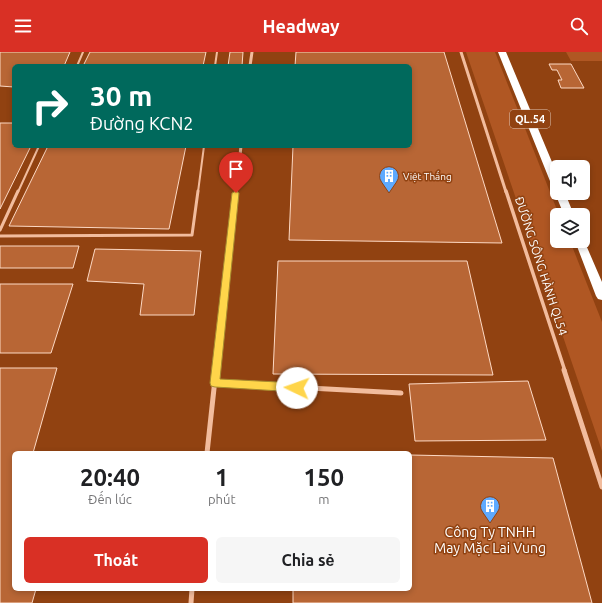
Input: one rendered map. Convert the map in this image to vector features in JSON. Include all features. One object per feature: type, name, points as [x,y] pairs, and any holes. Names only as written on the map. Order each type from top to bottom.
[{"type":"highway","name":"QL.54","points":[[502,52],[550,169]]},
{"type":"highway","points":[[583,248],[602,296]]},
{"type":"street","points":[[250,64],[252,52]]},
{"type":"street","name":"ĐƯỜNG SÔNG HÀNH QL54","points":[[461,52],[602,487]]},
{"type":"street","points":[[207,451],[241,148]]},
{"type":"street","points":[[215,383],[401,393]]},
{"type":"street","points":[[191,603],[192,591]]},
{"type":"lane","points":[[78,64],[83,52]]},
{"type":"lane","points":[[215,64],[217,52]]},
{"type":"lane","points":[[0,230],[38,148]]},
{"type":"lane","points":[[0,236],[192,234],[204,148]]},
{"type":"shaded area","points":[[466,52],[495,52],[550,192],[550,200],[553,200],[556,208],[550,208],[550,248],[573,248],[602,322],[602,451]]},
{"type":"shaded area","points":[[566,52],[602,52],[602,61],[571,61]]},
{"type":"building","points":[[0,52],[70,52],[65,64],[12,64],[12,87],[0,86]]},
{"type":"building","points":[[90,52],[206,52],[203,64],[84,64]]},
{"type":"building","points":[[230,52],[243,52],[242,64],[228,64]]},
{"type":"building","name":"Việt Thắng","points":[[296,52],[444,52],[502,243],[289,240],[293,148],[412,148],[412,64],[295,64]]},
{"type":"building","points":[[549,64],[571,64],[584,88],[561,88],[558,80],[562,80],[557,70],[552,70]]},
{"type":"building","points":[[0,123],[12,123],[12,148],[30,148],[0,209]]},
{"type":"building","points":[[47,148],[186,148],[169,229],[9,226]]},
{"type":"building","points":[[0,246],[79,246],[73,268],[0,268]]},
{"type":"building","points":[[95,249],[201,251],[194,315],[140,315],[144,284],[87,281]]},
{"type":"building","points":[[278,261],[467,261],[493,375],[273,374]]},
{"type":"building","points":[[0,284],[73,284],[51,353],[0,353]]},
{"type":"building","points":[[0,368],[57,368],[34,451],[12,451],[12,591],[35,591],[32,603],[0,603]]},
{"type":"building","points":[[528,381],[546,440],[415,441],[409,384]]},
{"type":"building","name":"Công Ty TNHH May Mặc Lai Vung","points":[[412,455],[553,458],[592,603],[293,603],[293,591],[412,591]]},
{"type":"place","name":"Việt Thắng","points":[[389,193]]},
{"type":"place","name":"Công Ty TNHH May Mặc Lai Vung","points":[[490,523]]},
{"type":"route","points":[[236,193],[215,383],[297,388]]}]
